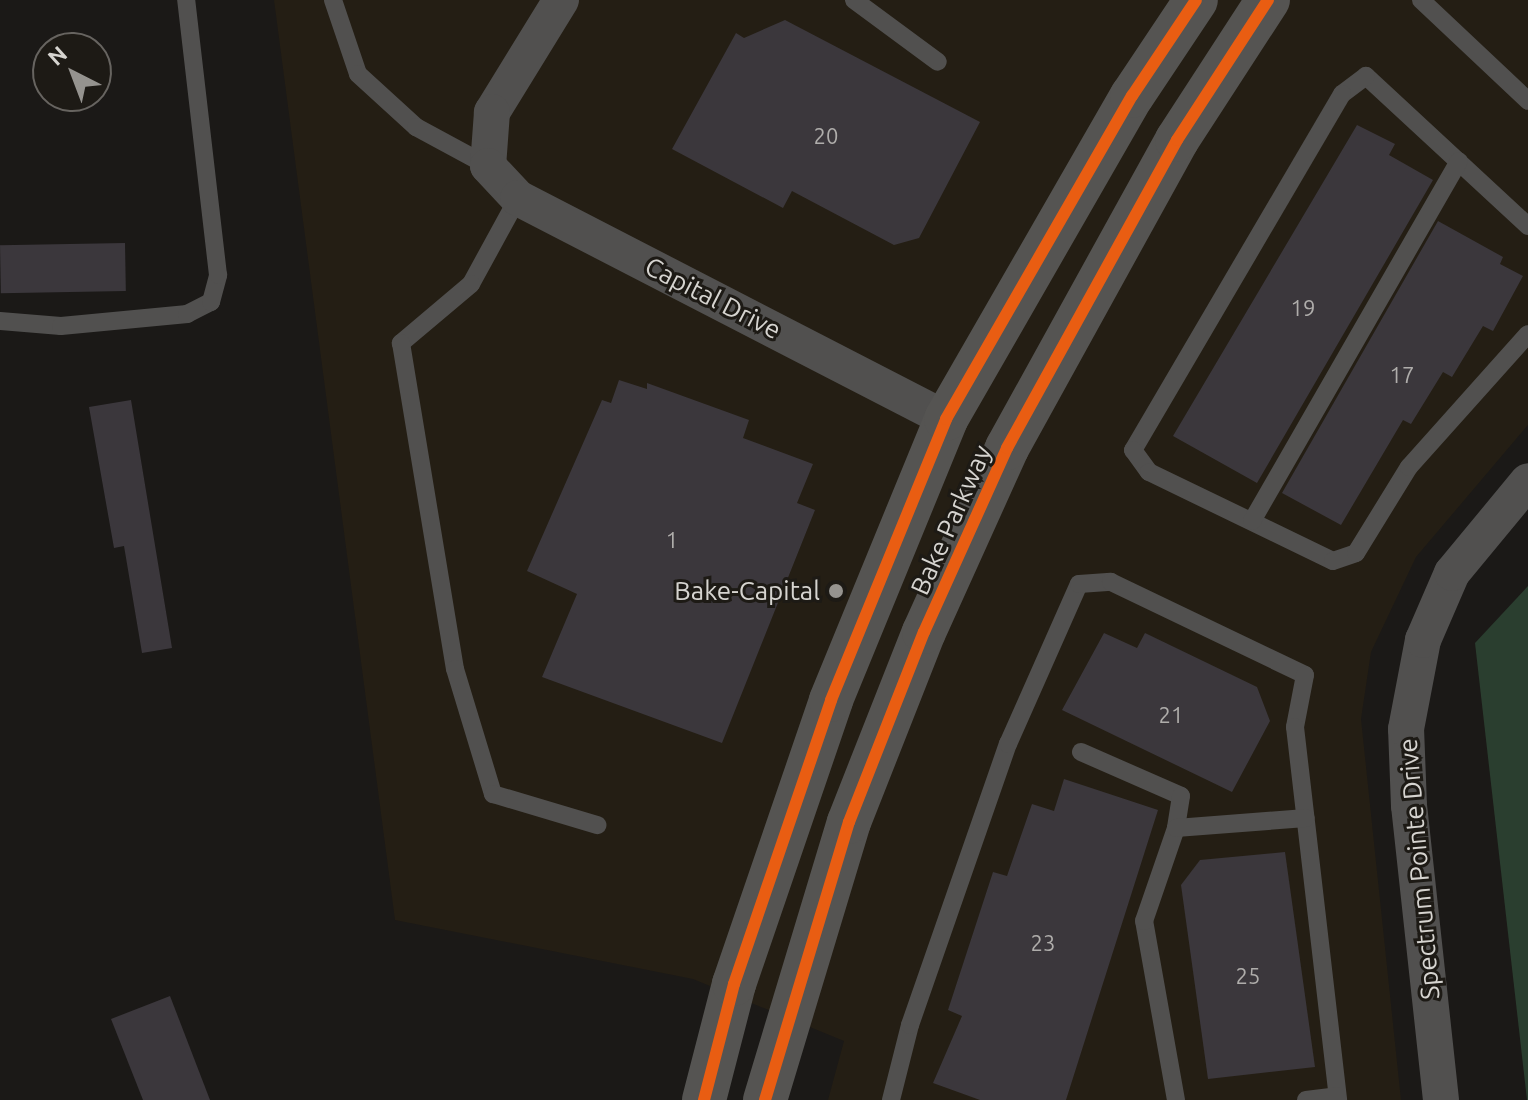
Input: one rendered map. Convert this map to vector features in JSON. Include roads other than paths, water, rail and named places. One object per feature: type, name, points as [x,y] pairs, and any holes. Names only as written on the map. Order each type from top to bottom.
[{"type":"main road","name":"Bake Parkway","points":[[704,1100],[734,984],[831,700],[946,419],[1132,96],[1196,0]]},
{"type":"main road","name":"Bake Parkway","points":[[765,1100],[849,822],[924,632],[1007,448],[1089,291],[1177,140],[1268,0]]},
{"type":"street","points":[[488,166],[492,112],[561,0]]},
{"type":"street","name":"Capital Drive","points":[[488,166],[518,198],[946,419]]},
{"type":"street","name":"Spectrum Pointe Drive","points":[[1441,1100],[1409,806],[1406,729],[1423,640],[1452,573],[1528,481]]},
{"type":"lane","points":[[0,321],[61,326],[187,314],[211,302],[218,275],[186,0]]},
{"type":"lane","points":[[333,0],[358,74],[416,127],[488,166]]},
{"type":"lane","points":[[854,0],[938,62]]},
{"type":"lane","points":[[1421,0],[1528,101]]},
{"type":"lane","points":[[1528,226],[1366,76],[1342,94],[1133,450],[1149,472],[1333,561],[1356,553],[1409,467],[1528,334]]},
{"type":"lane","points":[[1252,521],[1459,161]]},
{"type":"lane","points":[[518,198],[471,284],[401,343],[455,669],[493,794],[597,825]]},
{"type":"lane","points":[[891,1100],[910,1025],[1008,744],[1079,584],[1111,582],[1305,675],[1295,727],[1337,1098],[1306,1100]]},
{"type":"lane","points":[[1081,752],[1181,796],[1176,828],[1144,921],[1176,1100]]},
{"type":"lane","points":[[1176,828],[1306,818]]},
{"type":"place","name":"Bake-Capital","points":[[836,591]]}]
